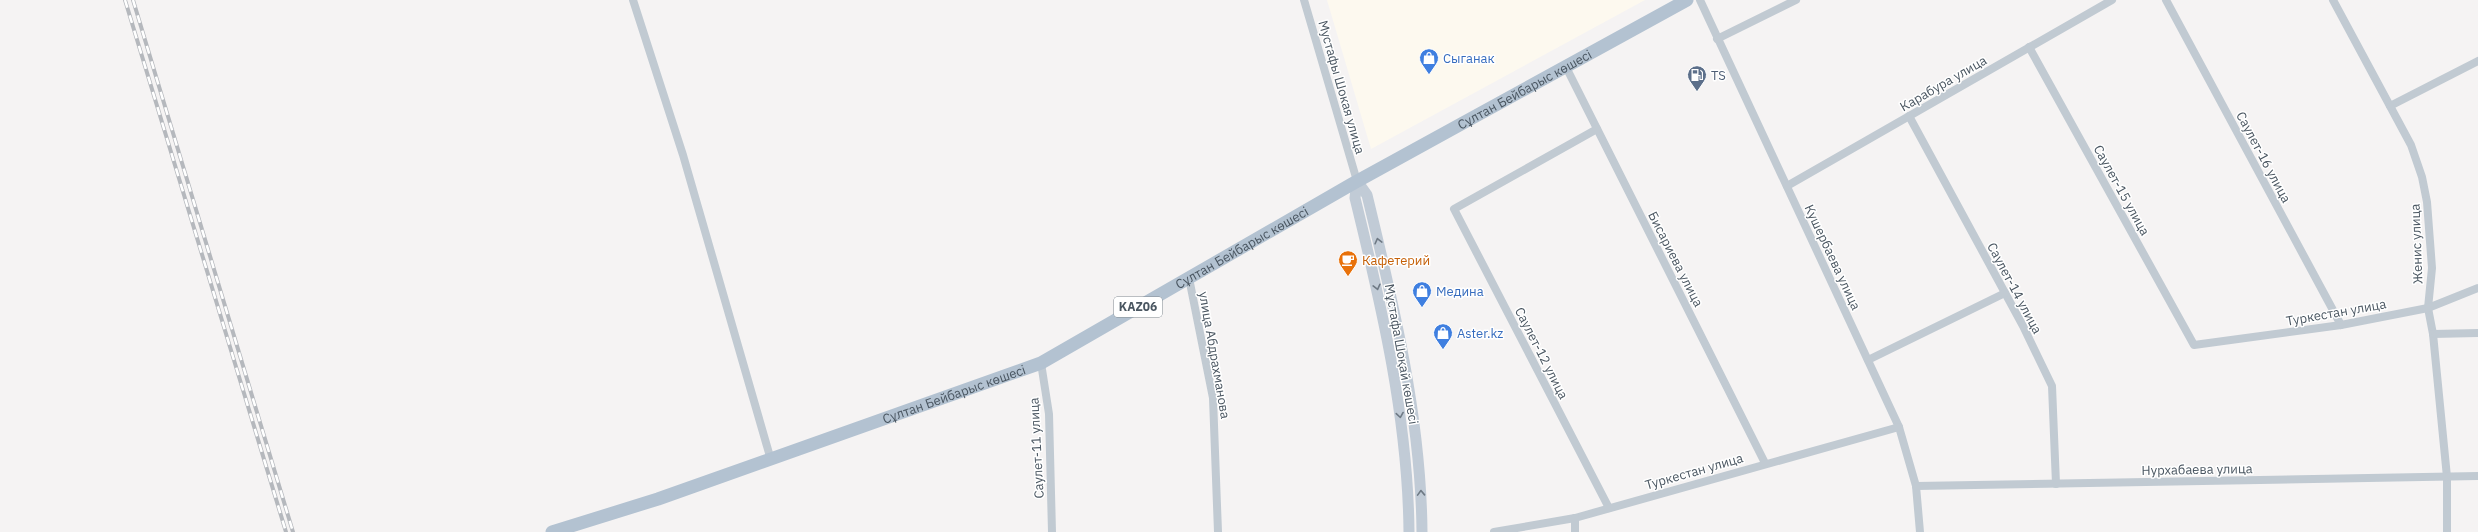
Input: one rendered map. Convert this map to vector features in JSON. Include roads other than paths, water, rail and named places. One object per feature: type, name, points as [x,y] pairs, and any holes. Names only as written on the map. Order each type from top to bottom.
[{"type":"main road","name":"Сұлтан Бейбарыс көшесі","points":[[552,532],[658,500],[1041,363],[1357,181],[1687,0]]},
{"type":"street","points":[[633,0],[683,155],[771,460]]},
{"type":"street","name":"Мустафы Шокая улица","points":[[1304,0],[1357,181]]},
{"type":"street","name":"Кушербаева улица","points":[[1700,0],[1898,427],[1916,486],[1920,532]]},
{"type":"street","points":[[1717,39],[1796,0]]},
{"type":"street","name":"Карабура улица","points":[[1787,186],[2112,0]]},
{"type":"street","name":"Саулет-16 улица","points":[[2166,0],[2341,325]]},
{"type":"street","name":"Женис улица","points":[[2333,0],[2411,145],[2422,177],[2427,202],[2432,268],[2428,308],[2433,334],[2447,477],[2447,532]]},
{"type":"street","name":"Саулет-15 улица","points":[[2030,47],[2194,345]]},
{"type":"street","points":[[2390,106],[2478,61]]},
{"type":"street","name":"Бисариева улица","points":[[1566,67],[1765,463]]},
{"type":"street","name":"Саулет-14 улица","points":[[1909,116],[2005,293],[2052,386],[2056,484]]},
{"type":"street","name":"Саулет-12 улица","points":[[1597,129],[1454,209],[1609,508]]},
{"type":"street","name":"Мұстафа Шоқай көшесі","points":[[1357,181],[1356,198],[1384,316],[1407,462],[1409,532]]},
{"type":"street","name":"Мұстафа Шоқай көшесі","points":[[1357,181],[1367,195],[1396,313],[1419,460],[1422,532]]},
{"type":"street","name":"улица Абдрахманова","points":[[1189,278],[1213,398],[1218,532]]},
{"type":"street","name":"Туркестан улица","points":[[2194,345],[2341,325],[2428,308],[2478,288]]},
{"type":"street","points":[[1868,360],[2005,293]]},
{"type":"street","points":[[2433,334],[2478,333]]},
{"type":"street","name":"Саулет-11 улица","points":[[1041,363],[1049,414],[1052,532]]},
{"type":"street","name":"Туркестан улица","points":[[1494,532],[1575,518],[1765,463],[1898,427]]},
{"type":"street","name":"Нурхабаева улица","points":[[1916,486],[2478,476]]},
{"type":"street","points":[[1575,518],[1575,532]]},
{"type":"railway","points":[[125,0],[286,532]]},
{"type":"railway","points":[[133,0],[293,532]]},
{"type":"place","name":"Сыганак","points":[[1429,75]]},
{"type":"place","name":"TS","points":[[1697,92]]},
{"type":"place","name":"Кафетерий","points":[[1348,277]]},
{"type":"place","name":"Медина","points":[[1422,308]]},
{"type":"place","name":"Aster.kz","points":[[1443,350]]}]
